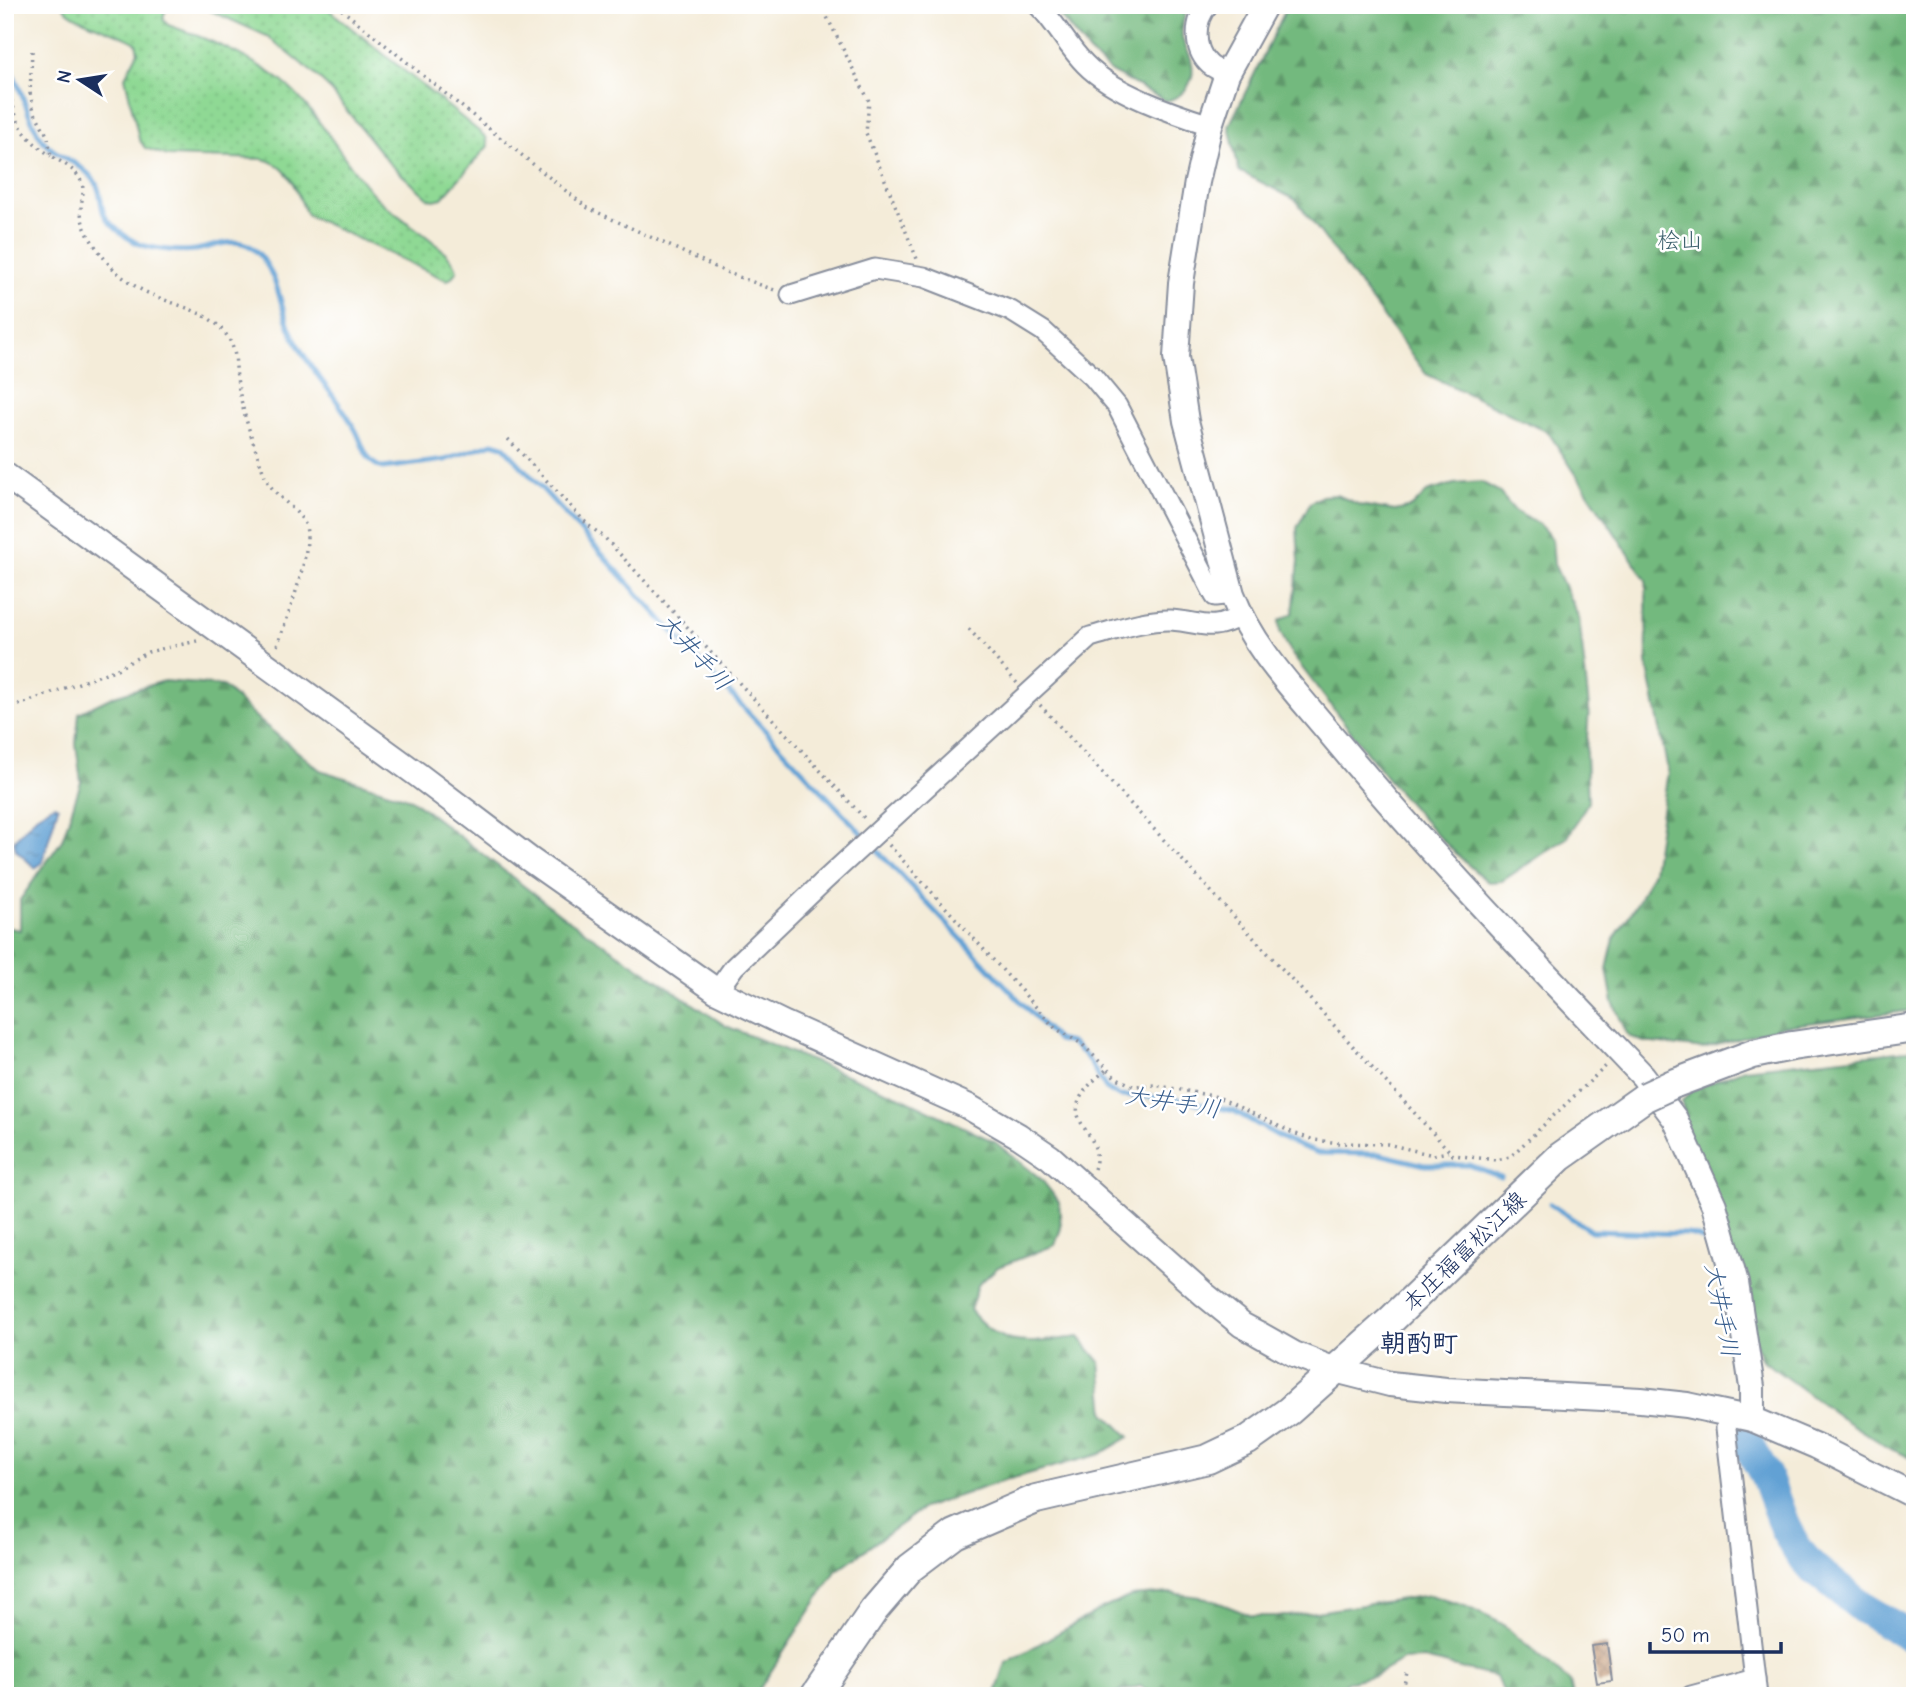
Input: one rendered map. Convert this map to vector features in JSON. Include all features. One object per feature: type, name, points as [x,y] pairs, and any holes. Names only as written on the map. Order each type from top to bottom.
[{"type":"main road","name":"本庄福富松江線","points":[[815,1696],[874,1610],[910,1568],[955,1534],[1036,1499],[1208,1459],[1248,1440],[1289,1411],[1390,1321],[1560,1157],[1645,1097],[1753,1054],[1915,1028]]},
{"type":"street","points":[[1038,5],[1085,64],[1111,84],[1172,113],[1210,125]]},
{"type":"street","points":[[1208,5],[1196,32],[1201,52],[1208,64],[1227,74]]},
{"type":"street","points":[[1265,5],[1227,74],[1210,125],[1197,182],[1181,283],[1176,357],[1186,421],[1236,605],[1271,662],[1397,814],[1643,1076],[1675,1119],[1714,1205],[1736,1283],[1752,1387],[1752,1419]]},
{"type":"street","points":[[791,295],[875,269],[924,277],[1011,312],[1043,331],[1093,377],[1117,406],[1214,596],[1236,605]]},
{"type":"street","points":[[5,475],[418,775],[528,859],[717,991],[997,1121],[1050,1157],[1205,1296],[1242,1325],[1294,1354],[1335,1370],[1390,1384],[1642,1400],[1728,1413],[1752,1419],[1816,1446],[1915,1496]]},
{"type":"street","points":[[717,991],[734,967],[873,838],[1025,690],[1090,637],[1139,624],[1171,620],[1204,626],[1226,624],[1236,605]]},
{"type":"street","points":[[1691,1696],[1756,1687],[1726,1428],[1728,1413]]},
{"type":"path","points":[[336,5],[586,206],[728,273],[791,295]]},
{"type":"path","points":[[821,5],[869,101],[866,133],[924,277]]},
{"type":"path","points":[[32,51],[30,93],[34,111],[48,137],[51,153]]},
{"type":"path","points":[[5,80],[18,125],[31,141],[51,153],[82,181],[82,220],[92,242],[106,261],[142,290],[181,304],[216,325],[225,332],[233,347],[237,359],[237,383],[247,424],[265,477],[307,528],[298,588],[269,668]]},
{"type":"path","points":[[508,439],[588,525],[604,537],[873,838],[1055,1028],[1082,1044],[1105,1072],[1133,1086],[1155,1085],[1219,1097],[1293,1133],[1314,1140],[1387,1144],[1433,1155],[1448,1152]]},
{"type":"path","points":[[5,710],[117,669],[148,652],[206,639],[215,629]]},
{"type":"path","points":[[969,629],[1448,1152],[1461,1157],[1496,1160],[1510,1157],[1621,1053]]},
{"type":"path","points":[[1092,1172],[1096,1161],[1093,1143],[1076,1115],[1081,1096],[1092,1082],[1105,1072]]},
{"type":"path","points":[[1401,1696],[1408,1669]]},
{"type":"green space","points":[[62,5],[176,5],[165,11],[163,19],[168,25],[226,48],[279,79],[305,104],[375,196],[445,252],[457,271],[446,280],[307,215],[292,181],[281,167],[273,162],[263,159],[168,156],[145,148],[139,139],[125,77],[138,52],[136,43],[75,16]]},
{"type":"green space","points":[[198,5],[323,5],[486,137],[488,146],[442,198],[428,198],[389,163],[328,87],[312,72],[267,36]]},
{"type":"green space","points":[[1051,5],[1190,5],[1182,34],[1192,67],[1188,86],[1179,95],[1166,101],[1111,72],[1089,52]]},
{"type":"green space","name":"桧山","points":[[1288,5],[1915,5],[1915,1010],[1784,1026],[1703,1049],[1644,1042],[1628,1036],[1613,1002],[1607,969],[1614,939],[1639,900],[1653,871],[1668,771],[1647,663],[1646,580],[1548,432],[1426,374],[1296,200],[1239,171],[1229,126]]},
{"type":"green space","points":[[1481,482],[1498,491],[1515,511],[1540,525],[1552,539],[1554,564],[1579,618],[1589,708],[1586,754],[1588,802],[1568,837],[1502,881],[1488,882],[1434,831],[1384,775],[1293,656],[1280,632],[1279,621],[1293,613],[1299,561],[1297,528],[1310,503],[1322,496],[1337,495],[1360,505],[1395,511],[1412,507],[1427,492],[1454,484]]},
{"type":"green space","points":[[164,681],[223,686],[260,721],[320,770],[411,799],[564,917],[726,1026],[903,1098],[995,1142],[1041,1179],[1059,1202],[1061,1228],[1055,1245],[998,1267],[978,1285],[970,1310],[995,1333],[1019,1342],[1079,1337],[1100,1362],[1105,1413],[1129,1437],[1100,1454],[1006,1480],[923,1508],[836,1571],[755,1696],[5,1696],[5,927],[20,930],[20,900],[62,840],[81,782],[76,744],[79,713],[114,696]]},
{"type":"green space","points":[[1915,1050],[1915,1459],[1891,1449],[1841,1418],[1761,1359],[1684,1122],[1682,1101],[1693,1090],[1744,1069]]},
{"type":"green space","points":[[1171,1593],[1207,1598],[1252,1616],[1289,1616],[1430,1595],[1465,1606],[1501,1623],[1570,1682],[1573,1696],[1506,1696],[1496,1677],[1424,1659],[1403,1660],[1376,1675],[1350,1681],[1320,1696],[1157,1696],[1140,1686],[1107,1696],[995,1696],[1006,1663],[1097,1611],[1131,1596]]},
{"type":"water","points":[[54,805],[58,807],[42,863],[35,868],[16,850],[14,841],[36,816]]},
{"type":"building","points":[[1607,1644],[1612,1681],[1597,1683],[1591,1646]]},
{"type":"waterway","name":"大井手川","points":[[5,61],[16,79],[41,138],[94,180],[105,216],[122,233],[137,243],[157,248],[189,251],[236,242],[248,245],[259,254],[273,277],[288,324],[299,346],[349,419],[372,462],[383,468],[445,460],[493,443],[503,446],[865,837]]},
{"type":"waterway","name":"大井手川","points":[[871,844],[1057,1040],[1071,1043],[1085,1055],[1106,1088],[1119,1096],[1172,1098],[1234,1111],[1289,1142],[1318,1153],[1379,1154],[1425,1165],[1469,1165],[1501,1177]]},
{"type":"waterway","name":"大井手川","points":[[1550,1204],[1591,1231],[1688,1234],[1703,1240],[1711,1250],[1722,1284],[1735,1378]]},
{"type":"waterway","name":"大井手川","points":[[1743,1436],[1766,1476],[1785,1528],[1798,1551],[1813,1568],[1863,1608],[1915,1639]]},
{"type":"district","name":"朝酌町","points":[[1419,1343]]}]
